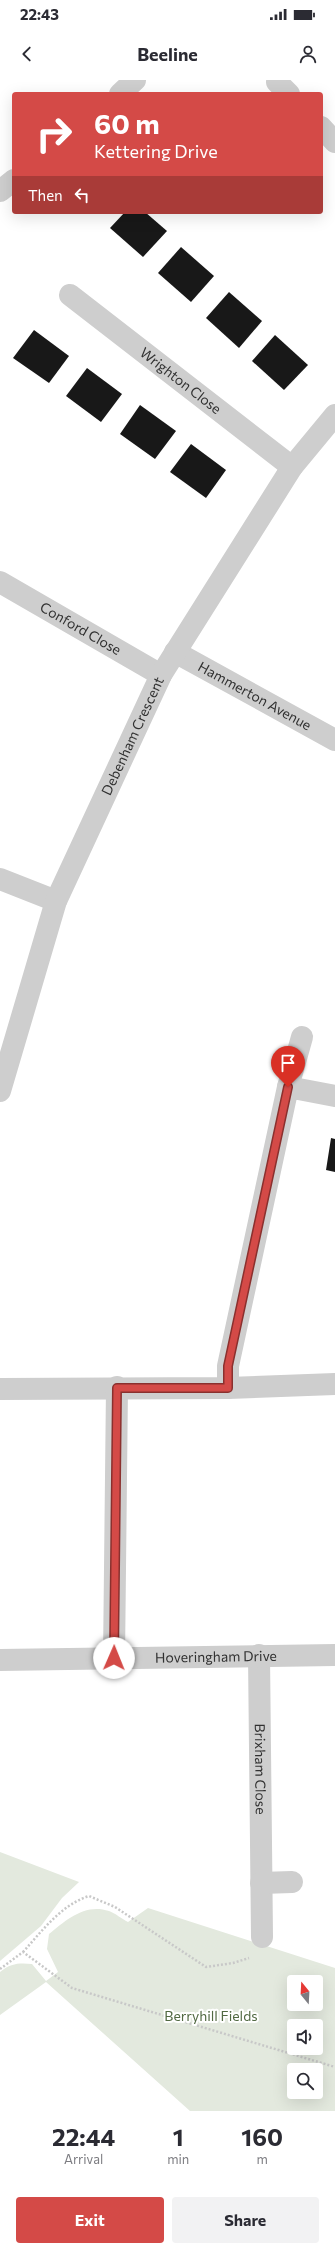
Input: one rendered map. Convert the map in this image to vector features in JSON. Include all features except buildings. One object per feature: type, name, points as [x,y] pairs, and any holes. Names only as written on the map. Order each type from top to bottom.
[{"type":"street","points":[[122,92],[136,80]]},
{"type":"street","points":[[323,129],[335,142]]},
{"type":"street","points":[[0,191],[12,182]]},
{"type":"street","name":"Wrighton Close","points":[[70,295],[292,467]]},
{"type":"street","name":"Debenham Crescent","points":[[0,1091],[56,901],[161,675],[292,467],[335,415]]},
{"type":"street","name":"Conford Close","points":[[0,582],[161,675]]},
{"type":"street","name":"Hammerton Avenue","points":[[175,652],[335,740]]},
{"type":"street","points":[[0,879],[56,901]]},
{"type":"street","points":[[228,1388],[228,1366],[288,1087],[302,1036]]},
{"type":"street","points":[[288,1087],[335,1096]]},
{"type":"street","points":[[0,1389],[228,1388],[335,1384]]},
{"type":"street","points":[[114,1658],[117,1388]]},
{"type":"street","name":"Brixham Close","points":[[259,1655],[262,1937]]},
{"type":"street","name":"Hoveringham Drive","points":[[0,1660],[335,1655]]},
{"type":"street","points":[[261,1883],[292,1882]]},
{"type":"path","points":[[0,1969],[23,1952],[49,1923],[74,1901],[89,1896],[115,1907],[206,1967],[233,1963],[254,1957],[262,1937]]},
{"type":"path","points":[[23,1952],[72,1988],[335,2067]]},
{"type":"green space","points":[[0,1852],[79,1882],[62,1898],[41,1926],[0,1961]]},
{"type":"green space","name":"Berryhill Fields","points":[[148,1908],[335,1968],[335,2111],[190,2111],[46,1982],[0,2015],[0,1972],[15,1964],[32,1964],[46,1981],[58,1972],[47,1949],[49,1934],[69,1918],[84,1911],[100,1909],[114,1913],[128,1922]]},
{"type":"route","points":[[114,1658],[117,1388],[228,1388],[228,1366],[288,1087]]}]
